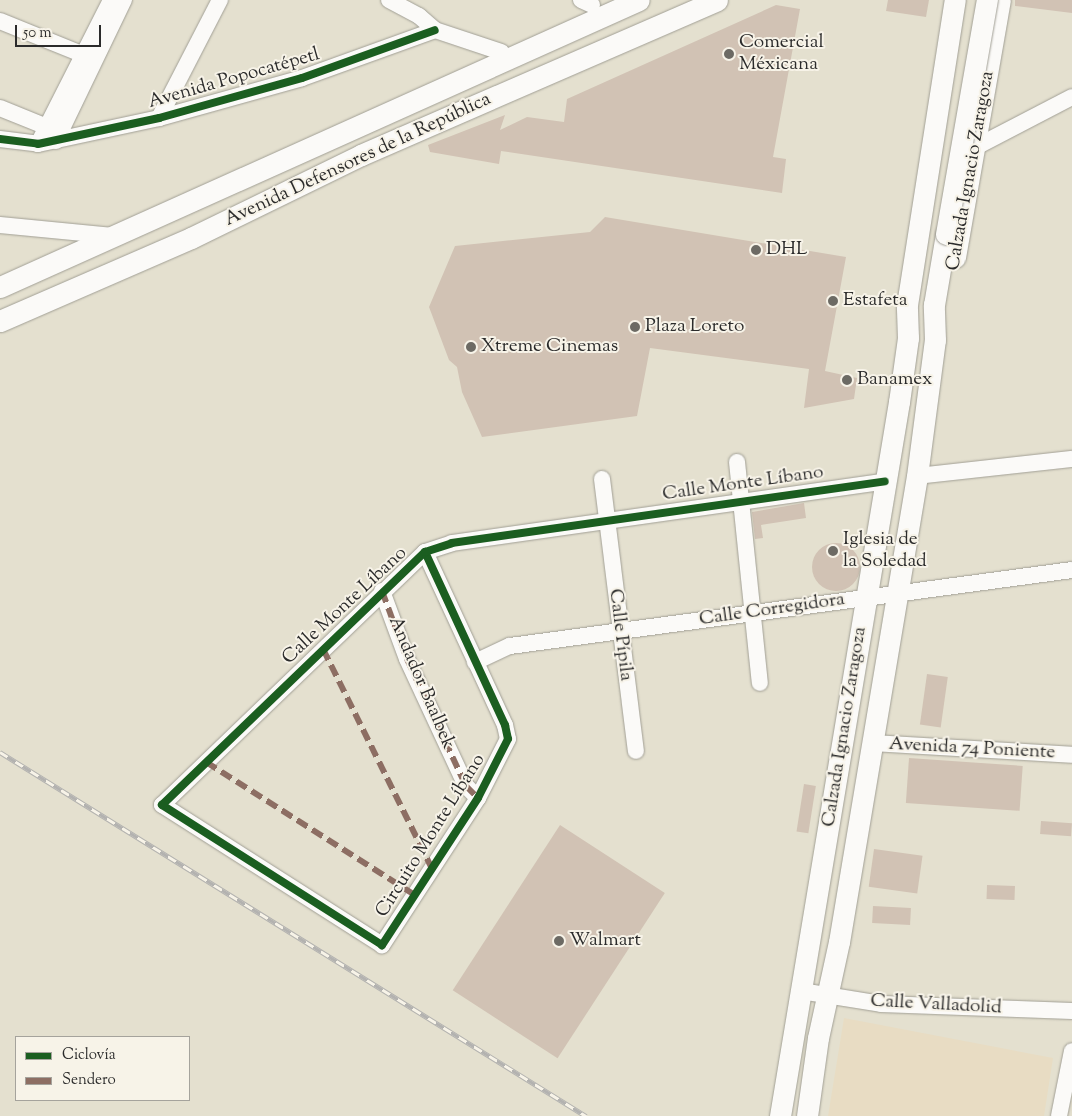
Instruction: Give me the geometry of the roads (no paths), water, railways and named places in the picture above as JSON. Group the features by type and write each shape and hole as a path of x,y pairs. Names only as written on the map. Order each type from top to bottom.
{"main road":[{"name":"Avenida Defensores de la República","path":"0,287 639,0"},
{"name":"Avenida Defensores de la República","path":"0,321 191,238 361,156 717,0"},
{"name":"Calzada Ignacio Zaragoza","path":"908,338 907,305 950,21 955,0"},
{"name":"Calzada Ignacio Zaragoza","path":"807,1116 818,1038 839,942 895,595 917,476 935,340 934,306 939,232 973,0"},
{"name":"Calzada Ignacio Zaragoza","path":"780,1116 908,338 939,232 987,0"},
{"name":"Calzada Ignacio Zaragoza","path":"935,340 947,307 1000,0"},
{"path":"950,21 964,6 973,4 984,9 995,30"},
{"path":"801,997 810,1013 818,1038"}],"street":[{"path":"38,144 112,0"},
{"path":"0,108 59,134 124,0"},
{"path":"159,118 220,0"},
{"path":"389,0 419,16 435,30 501,52"},
{"path":"0,21 84,55"},
{"name":"Avenida Popocatépetl","path":"0,139 38,144 59,134 159,118 302,78 435,30"},
{"path":"974,148 1072,97"},
{"path":"0,225 117,236"},
{"path":"917,476 1072,459"},
{"path":"737,462 751,613 760,684"},
{"name":"Calle Pípila","path":"602,478 619,632 636,751"},
{"name":"Calle Monte Líbano","path":"382,945 162,805 382,591 425,552 452,543 741,500 885,481"},
{"name":"Circuito Monte Líbano","path":"382,945 478,798 508,733 425,552"},
{"name":"Calle Corregidora","path":"475,662 510,646 1072,570"},
{"name":"Andador Baalbek","path":"382,591 407,659 466,786 478,798"},
{"name":"Avenida 74 Poniente","path":"872,743 1072,755"},
{"name":"Calle Valladolid","path":"801,997 827,997 881,1004 1072,1011"},
{"path":"1059,1116 1072,1051"}],"railway":[{"path":"0,752 586,1116"}],"place":[{"name":"Comercial Méxicana","path":"729,54"},
{"name":"DHL","path":"756,250"},
{"name":"Estafeta","path":"833,301"},
{"name":"Plaza Loreto","path":"635,327"},
{"name":"Xtreme Cinemas","path":"471,347"},
{"name":"Banamex","path":"847,380"},
{"name":"Iglesia de la Soledad","path":"833,551"},
{"name":"Walmart","path":"559,941"}]}
